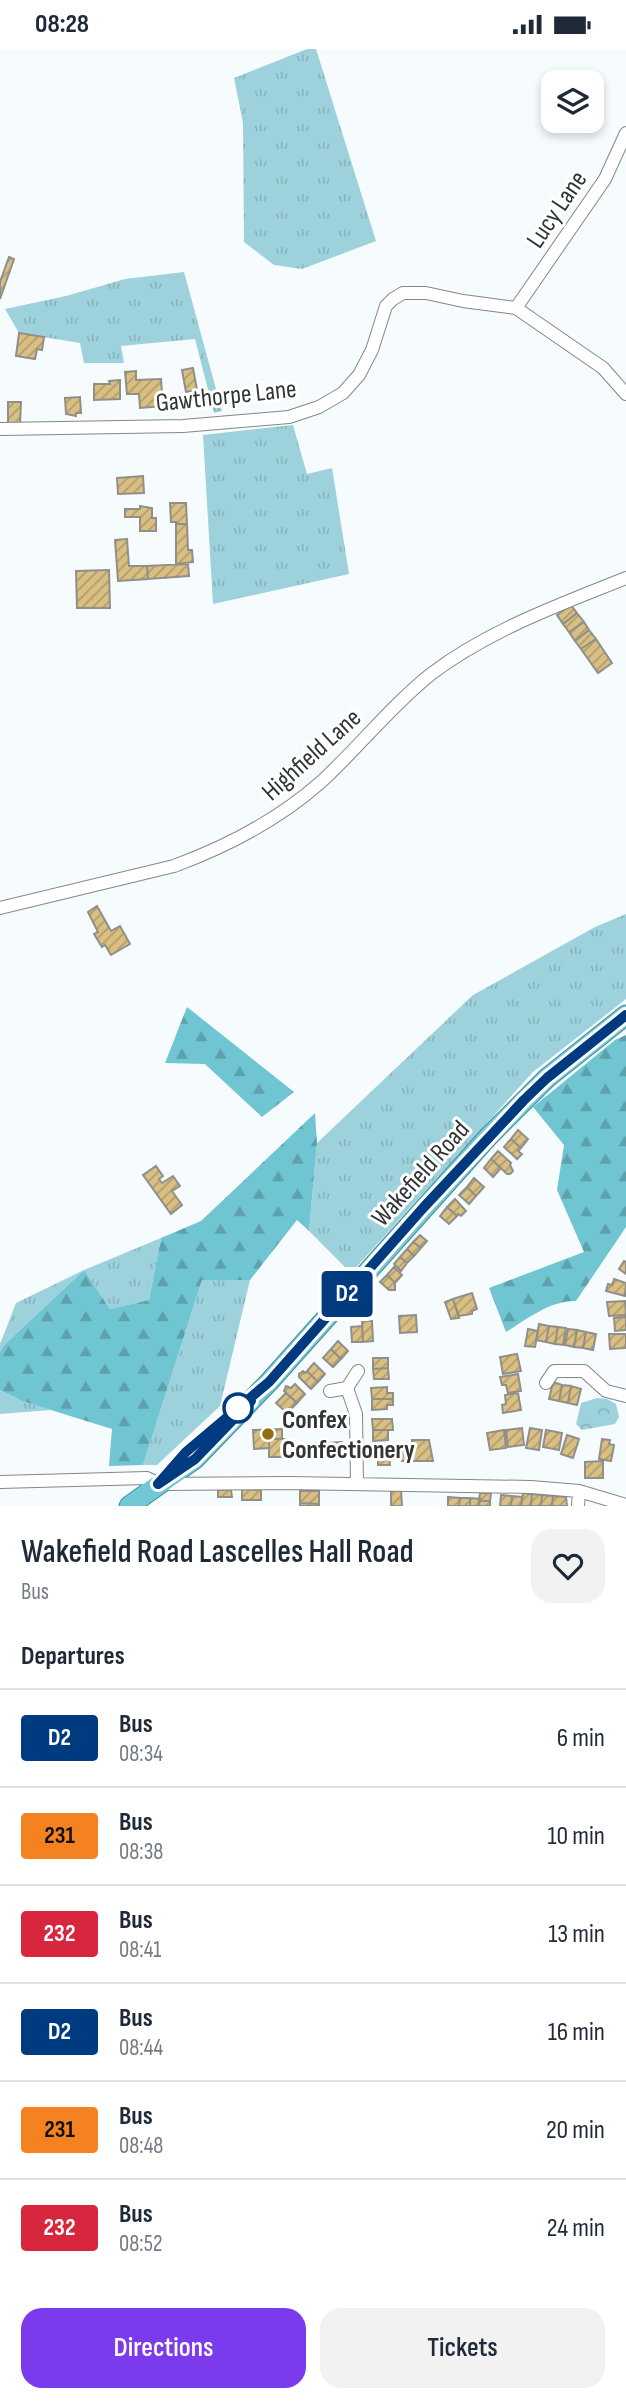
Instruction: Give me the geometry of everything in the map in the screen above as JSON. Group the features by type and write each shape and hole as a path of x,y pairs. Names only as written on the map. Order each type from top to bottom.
{"highway":[{"name":"Wakefield Road","path":"129,1506 158,1484 186,1452 269,1382 497,1128 547,1078 626,1015"}],"street":[{"name":"Lucy Lane","path":"516,308 605,179 626,133"},
{"name":"Gawthorpe Lane","path":"0,429 183,426 289,417 319,407 343,393 359,375 372,350 380,317 386,306 403,293 426,293 516,308"},
{"path":"516,308 603,368 626,394"},
{"name":"Highfield Lane","path":"0,908 174,866 248,834 285,810 320,782 412,691 449,661 521,621 626,578"},
{"path":"330,1391 347,1388 358,1371"},
{"path":"546,1383 554,1371 584,1371 606,1391 626,1399"},
{"path":"347,1388 356,1415 357,1484"},
{"path":"0,1482 147,1478 158,1484 512,1487 579,1491 626,1505"},
{"path":"578,1506 579,1491"}],"green space":[{"path":"307,49 316,49 376,241 302,269 274,265 244,242 243,123 234,78"},
{"path":"184,272 222,411 214,413 195,339 121,346 124,363 84,363 80,343 19,333 5,309 66,296 125,279"},
{"path":"293,425 307,474 332,468 349,574 213,604 203,435"},
{"path":"626,914 626,999 533,1072 351,1273 309,1231 317,1143 473,995 595,927"},
{"path":"187,1007 294,1092 262,1117 205,1064 165,1063"},
{"path":"626,1035 626,1227 576,1301 548,1307 506,1332 489,1288 584,1252 557,1190 564,1145 533,1107 615,1040"},
{"path":"315,1113 317,1143 309,1231 297,1220 250,1280 202,1280 143,1465 109,1466 112,1429 22,1401 0,1390 0,1352 3,1346 84,1270 110,1309 149,1300 161,1238 201,1221"},
{"path":"161,1238 149,1300 110,1309 84,1270"},
{"path":"84,1270 3,1346 0,1352 0,1344 16,1303"},
{"path":"202,1280 250,1280 220,1406 157,1465 143,1465"},
{"path":"0,1390 22,1401 51,1410 0,1414"},
{"path":"597,1398 616,1404 619,1417 615,1424 582,1430 576,1424 581,1403"}],"building":[{"path":"9,257 14,259 0,299 0,282"},
{"path":"19,333 44,337 42,350 37,349 35,359 16,356"},
{"path":"193,368 197,390 186,392 182,370"},
{"path":"136,371 136,380 161,379 163,406 140,408 139,394 127,394 125,372"},
{"path":"120,380 120,399 94,400 94,384 110,384 109,381"},
{"path":"80,397 81,413 76,413 76,416 66,414 65,398"},
{"path":"8,402 21,402 20,425 8,425"},
{"path":"143,476 144,493 118,494 117,478"},
{"path":"170,503 186,503 187,524 171,522"},
{"path":"140,506 152,508 152,518 156,518 156,531 140,531 140,517 125,517 125,509 140,509"},
{"path":"176,524 187,524 188,550 192,550 193,562 176,564"},
{"path":"127,539 129,566 147,566 148,579 118,581 115,540"},
{"path":"188,564 189,576 148,579 147,566"},
{"path":"109,570 110,608 77,608 76,571"},
{"path":"571,605 577,613 563,624 557,615"},
{"path":"577,613 584,622 569,632 563,624"},
{"path":"584,622 589,630 575,641 569,632"},
{"path":"589,630 596,639 581,649 575,641"},
{"path":"596,639 612,663 598,673 581,649"},
{"path":"97,906 111,931 120,926 130,944 111,955 94,934 98,932 88,912"},
{"path":"518,1130 528,1139 521,1148 511,1139"},
{"path":"511,1139 521,1148 518,1151 522,1154 517,1159 504,1147"},
{"path":"498,1151 511,1163 513,1171 510,1174 491,1159"},
{"path":"491,1159 501,1168 493,1177 484,1168"},
{"path":"156,1166 163,1176 159,1179 162,1183 173,1176 180,1186 172,1191 182,1205 171,1214 143,1175"},
{"path":"474,1178 484,1187 476,1196 467,1187"},
{"path":"467,1187 476,1196 469,1204 459,1195"},
{"path":"455,1199 466,1211 461,1216 457,1216 447,1207"},
{"path":"447,1207 457,1216 449,1224 440,1216"},
{"path":"420,1235 427,1241 421,1248 413,1242"},
{"path":"413,1242 421,1248 414,1256 407,1249"},
{"path":"407,1249 414,1256 407,1263 400,1257"},
{"path":"400,1257 407,1263 401,1271 394,1264"},
{"path":"624,1261 626,1262 626,1274 619,1269"},
{"path":"394,1267 402,1275 395,1283 387,1275"},
{"path":"387,1275 395,1283 395,1290 389,1290 380,1282"},
{"path":"614,1279 626,1283 625,1296 606,1291 608,1284 612,1285"},
{"path":"472,1293 477,1309 472,1311 472,1314 459,1316 453,1299"},
{"path":"453,1299 459,1318 451,1319 445,1302"},
{"path":"625,1301 626,1315 609,1316 607,1302"},
{"path":"416,1315 417,1332 400,1333 399,1316"},
{"path":"626,1317 626,1330 615,1331 614,1318"},
{"path":"362,1321 372,1321 373,1341 363,1342"},
{"path":"539,1324 549,1326 546,1342 536,1340"},
{"path":"362,1326 363,1342 352,1342 351,1327"},
{"path":"549,1326 558,1327 555,1344 546,1342"},
{"path":"558,1327 566,1328 563,1345 555,1344"},
{"path":"528,1329 538,1331 535,1347 525,1346"},
{"path":"568,1329 577,1330 574,1347 565,1345"},
{"path":"577,1330 586,1332 583,1348 574,1347"},
{"path":"586,1332 596,1334 593,1350 583,1348"},
{"path":"609,1334 626,1334 626,1348 610,1349"},
{"path":"338,1341 348,1351 341,1359 331,1349"},
{"path":"331,1349 341,1359 333,1367 323,1358"},
{"path":"517,1354 521,1371 503,1374 500,1357"},
{"path":"373,1358 388,1358 388,1368 373,1369"},
{"path":"314,1363 325,1374 318,1382 307,1371"},
{"path":"388,1368 389,1379 374,1379 373,1369"},
{"path":"303,1371 307,1371 318,1382 311,1389 299,1377"},
{"path":"518,1374 521,1391 508,1393 500,1377"},
{"path":"553,1382 562,1385 559,1401 549,1399"},
{"path":"295,1384 305,1394 297,1403 284,1391 286,1386 291,1388"},
{"path":"562,1385 571,1386 568,1403 559,1401"},
{"path":"571,1386 581,1389 577,1405 568,1403"},
{"path":"387,1387 387,1393 393,1393 393,1399 372,1399 371,1388"},
{"path":"286,1393 297,1403 287,1413 276,1403"},
{"path":"518,1393 521,1410 503,1413 505,1395"},
{"path":"372,1399 393,1399 393,1405 387,1405 387,1409 372,1410"},
{"path":"372,1419 392,1419 393,1430 373,1430"},
{"path":"522,1428 524,1445 508,1447 506,1430"},
{"path":"530,1428 542,1430 539,1450 526,1448"},
{"name":"Confex Confectionery","path":"282,1429 282,1439 269,1439 269,1448 254,1449 253,1430"},
{"path":"373,1430 388,1430 388,1440 373,1441"},
{"path":"504,1430 506,1448 490,1450 487,1433"},
{"path":"546,1430 562,1433 559,1450 543,1447"},
{"path":"567,1435 579,1439 573,1458 561,1454"},
{"path":"269,1439 286,1439 287,1457 269,1457"},
{"path":"602,1439 610,1440 609,1444 614,1445 611,1461 599,1459"},
{"path":"412,1440 429,1440 433,1461 402,1461 403,1447 412,1447"},
{"path":"342,1442 343,1455 327,1456 326,1443"},
{"path":"316,1443 326,1443 327,1456 316,1456"},
{"path":"291,1444 301,1444 302,1457 291,1457"},
{"path":"301,1444 311,1444 312,1456 302,1457"},
{"path":"375,1446 388,1446 390,1465 378,1465"},
{"path":"603,1461 603,1478 585,1478 585,1462"},
{"path":"242,1489 261,1490 261,1500 242,1500"},
{"path":"218,1490 231,1490 232,1497 218,1497"},
{"path":"300,1491 319,1491 319,1504 300,1503"},
{"path":"391,1491 401,1491 402,1506 391,1506"},
{"path":"480,1493 491,1493 490,1501 479,1501"},
{"path":"523,1493 532,1494 531,1506 521,1506"},
{"path":"532,1494 542,1495 541,1506 531,1506"},
{"path":"501,1495 512,1496 511,1506 500,1506"},
{"path":"542,1495 553,1496 552,1506 541,1506"},
{"path":"512,1496 522,1497 521,1506 511,1506"},
{"path":"553,1496 566,1497 567,1506 552,1506"},
{"path":"448,1497 460,1498 459,1506 448,1506"},
{"path":"460,1498 470,1498 470,1506 459,1506"},
{"path":"470,1498 480,1499 479,1506 470,1506"},
{"path":"479,1501 490,1501 490,1506 479,1506"},
{"path":"300,1503 319,1504 319,1506 300,1506"}],"bus line":[{"name":"D2","path":"251,1401 195,1459 158,1484 186,1452 269,1382 424,1207 524,1100 547,1078 626,1015"}],"place":[{"name":"Confex Confectionery","path":"268,1434"}]}
